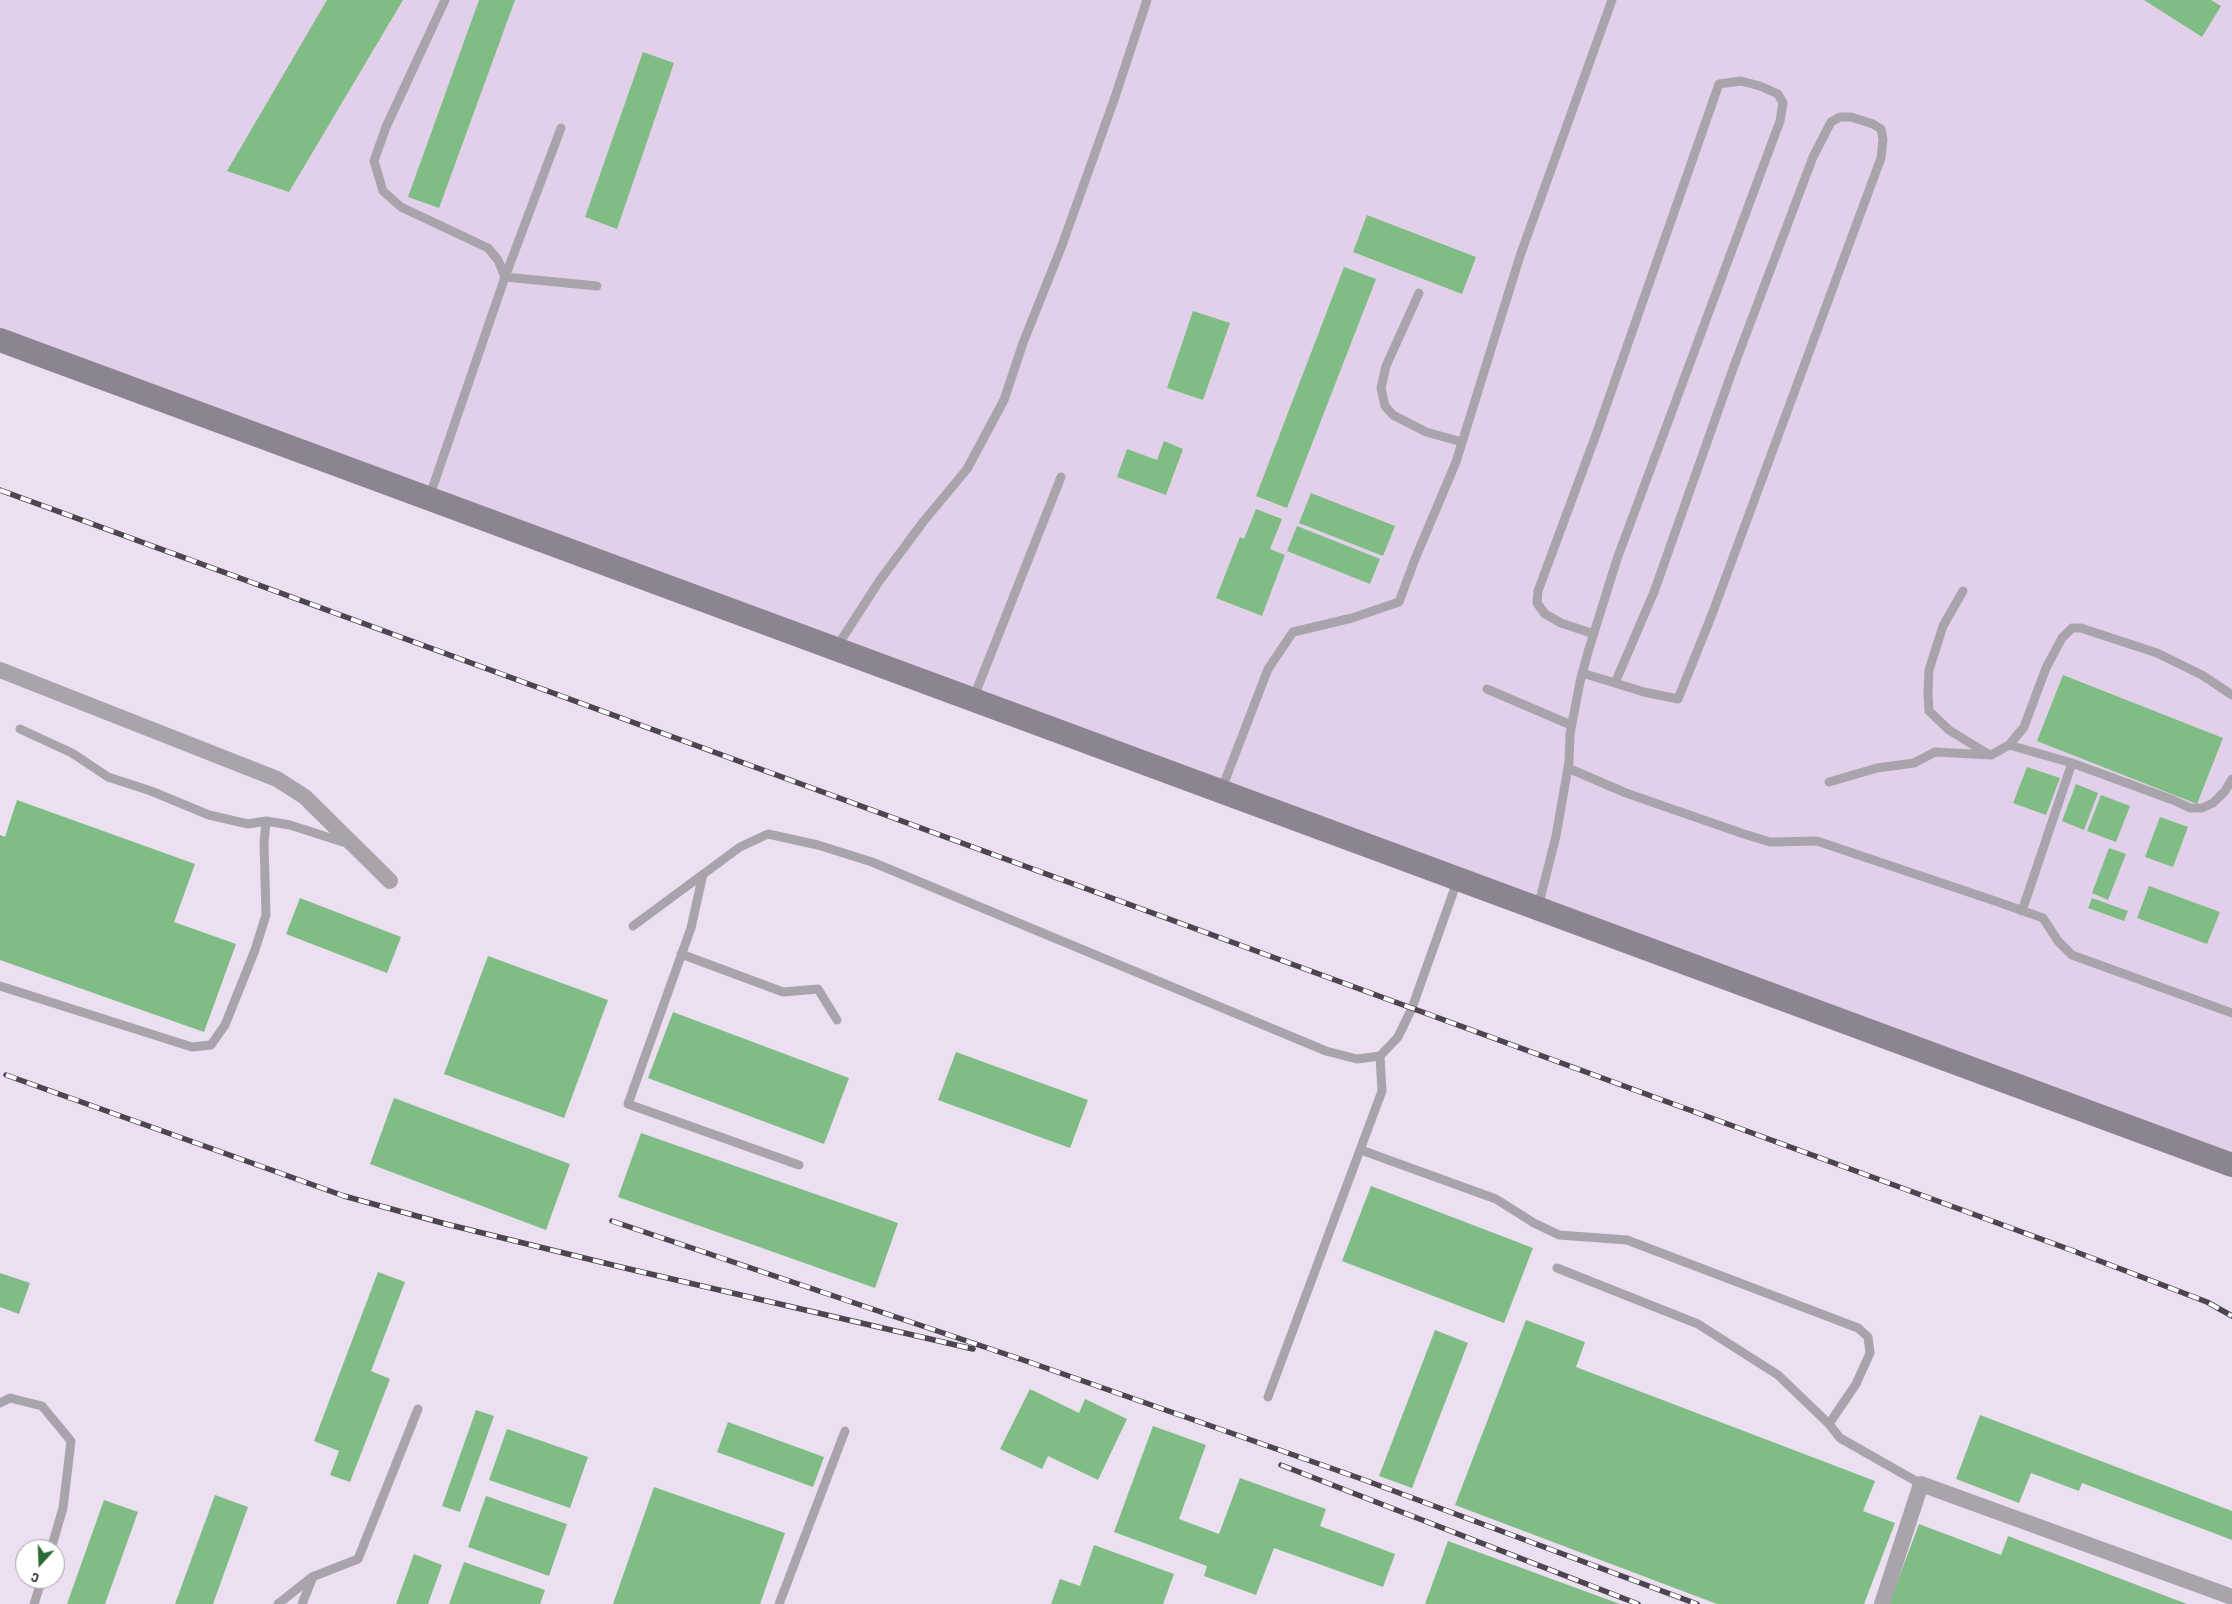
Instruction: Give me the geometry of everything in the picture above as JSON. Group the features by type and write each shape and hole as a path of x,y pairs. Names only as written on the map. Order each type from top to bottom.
{"main road":[{"path":"0,340 2232,1165"}],"street":[{"path":"0,670 276,778 305,797 390,881"},
{"path":"1882,1604 1921,1484 2232,1597"}],"lane":[{"path":"445,0 386,127 374,161 383,191 401,207 488,248 498,260 505,277"},
{"path":"836,649 880,580 923,522 967,469 1004,400 1023,343 1061,248 1111,109 1147,0"},
{"path":"1221,791 1268,669 1293,632 1352,618 1399,602 1456,462 1520,256 1612,0"},
{"path":"1538,908 1556,836 1568,768 1571,725 1582,673 1594,634 1617,559 1780,121 1783,103 1778,94 1760,86 1741,81 1719,84 1597,432 1538,591 1537,603 1545,614 1561,623 1594,634"},
{"path":"1582,673 1644,692 1678,699 1881,158 1883,139 1880,129 1873,124 1851,117 1840,118 1831,122 1813,157 1734,366 1654,592 1615,683"},
{"path":"429,498 505,277 561,128"},
{"path":"505,277 597,286"},
{"path":"1419,293 1386,366 1382,388 1385,406 1393,415 1426,432 1462,442"},
{"path":"973,699 1061,477"},
{"path":"1963,591 1943,626 1929,670 1929,711 1949,730 1991,756"},
{"path":"1829,782 1877,768 1914,763 1936,752 1991,756 2009,745 2024,728 2046,668 2062,638 2072,628 2081,628 2157,653 2202,675 2232,695"},
{"path":"1487,689 1571,725"},
{"path":"20,729 72,753 108,776 209,815 248,824 266,821 290,825 356,846"},
{"path":"2009,745 2072,763 2190,808 2202,808 2213,803 2225,791 2232,779"},
{"path":"2022,911 2072,763"},
{"path":"1568,768 1626,793 1744,834 1770,842 1817,841 2043,918 2058,941 2072,955 2232,1013"},
{"path":"0,986 192,1047 211,1045 224,1025 255,950 266,915 264,843 266,821"},
{"path":"633,926 740,847 768,834 818,845 872,862 1326,1051 1357,1059 1380,1056 1398,1037 1412,1008 1458,878"},
{"path":"703,874 691,928 628,1104 799,1165"},
{"path":"681,954 783,992 818,989 837,1020"},
{"path":"1268,1397 1382,1091 1380,1056"},
{"path":"1361,1150 1496,1198 1534,1223 1559,1235 1627,1240 1858,1328 1868,1337 1870,1353 1856,1384 1829,1424"},
{"path":"1557,1268 1698,1324 1778,1375 1829,1424 1840,1438 1921,1484"},
{"path":"0,1403 10,1398 42,1406 71,1441 63,1508 54,1539"},
{"path":"278,1604 312,1577 358,1558 418,1409"},
{"path":"779,1604 845,1432"},
{"path":"302,1604 312,1577"},
{"path":"34,1604 39,1589"}],"shaded area":[{"path":"0,0 2232,0 2232,1165 0,340"}],"building":[{"path":"327,0 403,0 289,192 227,171"},
{"path":"479,0 515,0 439,208 408,197"},
{"path":"2144,0 2211,0 2221,6 2202,37"},
{"path":"643,52 674,63 617,229 585,217"},
{"path":"1367,215 1476,257 1462,294 1353,252"},
{"path":"1344,267 1376,279 1287,508 1256,496"},
{"path":"1193,311 1230,323 1203,400 1167,388"},
{"path":"1164,441 1183,449 1166,495 1117,477 1127,449 1157,460"},
{"path":"1311,493 1395,526 1383,556 1299,523"},
{"path":"1256,509 1282,519 1270,549 1285,555 1262,616 1216,598 1240,537 1244,539"},
{"path":"1297,526 1380,559 1370,584 1287,551"},
{"path":"2063,675 2223,738 2197,804 2037,741"},
{"path":"2027,767 2060,778 2046,815 2013,803"},
{"path":"2076,784 2098,793 2084,830 2062,821"},
{"path":"2101,795 2130,806 2116,842 2087,831"},
{"path":"17,800 195,864 174,922 236,944 204,1032 0,960 0,835 5,837"},
{"path":"2160,817 2188,827 2173,867 2145,857"},
{"path":"2109,848 2126,854 2108,900 2092,893"},
{"path":"2149,886 2220,912 2207,944 2137,918"},
{"path":"300,898 401,937 387,973 286,934"},
{"path":"2092,898 2128,911 2124,921 2088,908"},
{"path":"488,956 608,1000 564,1118 444,1074"},
{"path":"673,1012 849,1078 824,1144 648,1078"},
{"path":"956,1052 1088,1100 1070,1148 938,1100"},
{"path":"394,1098 570,1164 546,1230 370,1164"},
{"path":"641,1133 898,1223 875,1288 618,1197"},
{"path":"1371,1186 1533,1248 1504,1323 1342,1261"},
{"path":"378,1272 405,1282 371,1371 390,1379 350,1482 330,1475 339,1451 314,1441"},
{"path":"0,1273 30,1283 19,1314 0,1307"},
{"path":"1526,1320 1585,1342 1576,1367 1875,1481 1863,1511 1895,1523 1864,1604 1717,1604 1455,1505"},
{"path":"1435,1330 1468,1343 1412,1488 1379,1476"},
{"path":"1030,1389 1079,1413 1085,1399 1127,1419 1098,1480 1048,1456 1042,1469 1000,1449"},
{"path":"476,1410 494,1416 460,1512 442,1506"},
{"path":"1980,1415 2232,1511 2232,1540 2082,1483 2079,1491 2031,1473 2019,1503 1956,1479"},
{"path":"728,1422 824,1457 813,1487 717,1452"},
{"path":"1153,1426 1206,1445 1179,1519 1219,1534 1240,1478 1326,1509 1320,1526 1395,1554 1383,1587 1274,1548 1256,1595 1204,1576 1207,1566 1114,1532"},
{"path":"507,1429 588,1457 570,1508 489,1480"},
{"path":"654,1487 785,1533 760,1604 613,1604"},
{"path":"215,1495 248,1507 213,1604 175,1604"},
{"path":"486,1496 567,1524 549,1576 468,1547"},
{"path":"104,1500 138,1512 105,1604 67,1604"},
{"path":"1919,1524 2001,1555 2008,1536 2187,1604 1889,1604"},
{"path":"1448,1541 1620,1604 1425,1604"},
{"path":"1094,1545 1174,1574 1163,1604 1051,1604 1060,1579 1080,1586"},
{"path":"414,1554 442,1565 428,1604 396,1604"},
{"path":"464,1562 545,1590 540,1604 449,1604"}],"railway":[{"path":"0,490 2071,1250 2207,1302 2232,1316"},
{"path":"6,1075 344,1196 446,1224 629,1269 973,1349"},
{"path":"612,1221 1029,1362 1359,1478 1697,1604"},
{"path":"1281,1465 1638,1604"}]}
